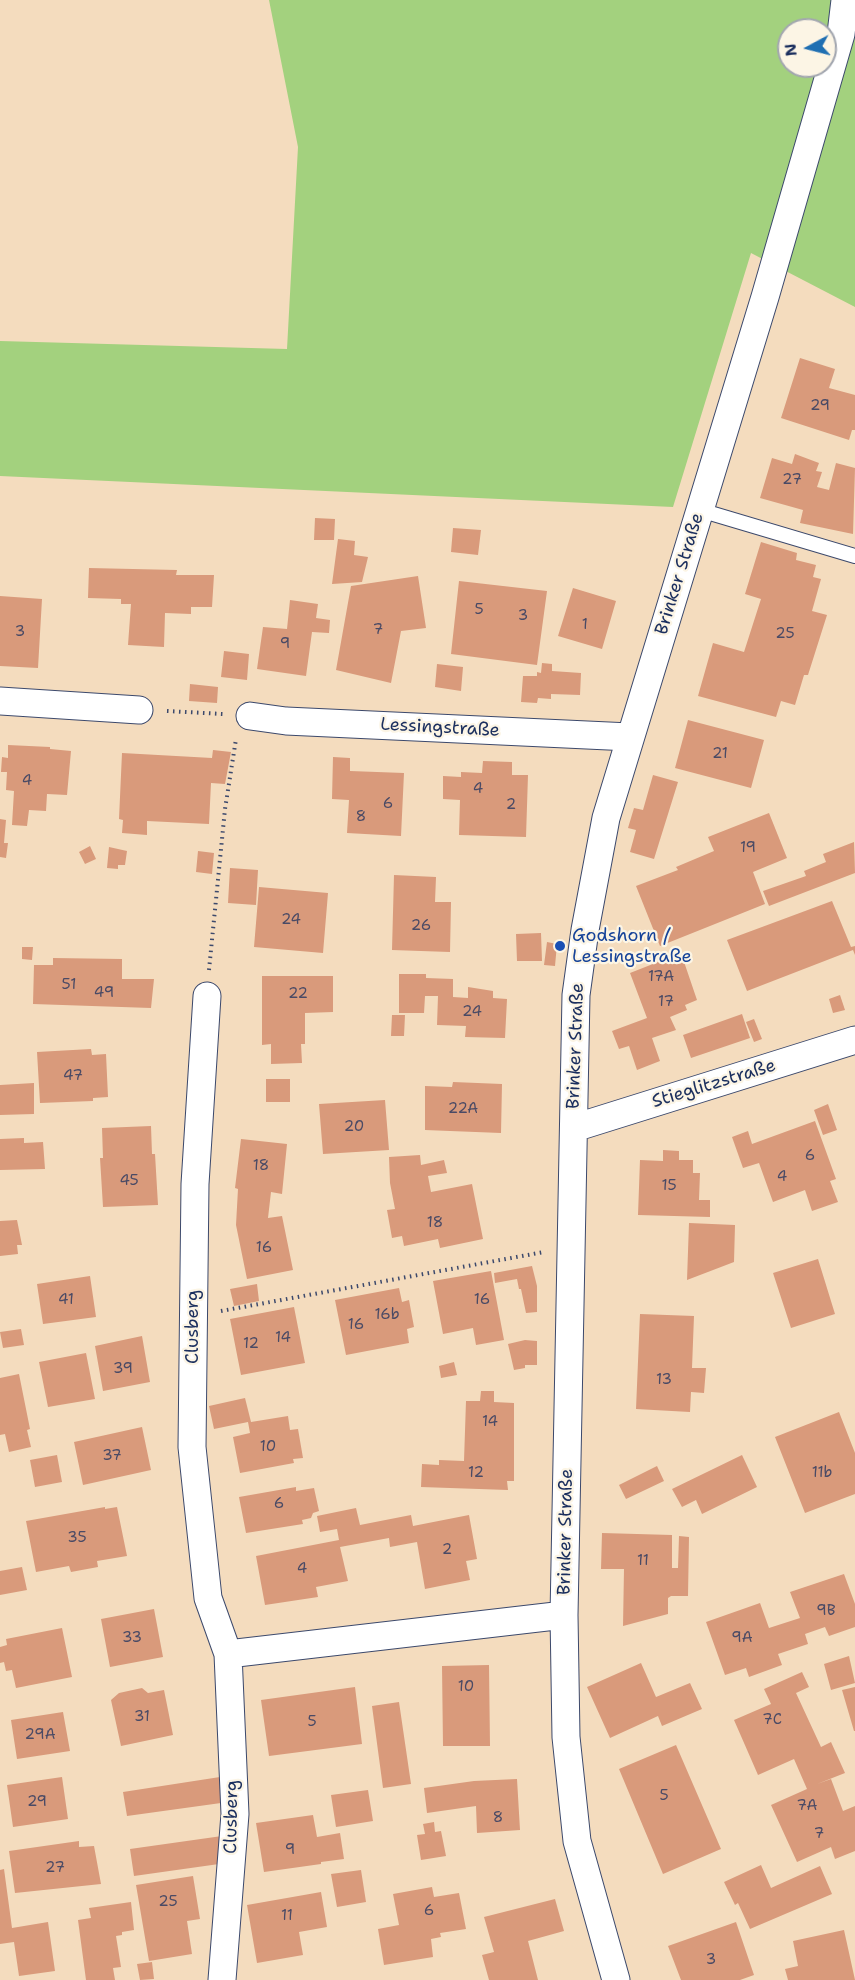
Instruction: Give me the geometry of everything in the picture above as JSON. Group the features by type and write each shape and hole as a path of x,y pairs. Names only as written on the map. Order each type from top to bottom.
{"street":[{"name":"Brinker Straße","path":"616,1980 577,1841 566,1737 564,1615 576,996 585,930 606,818 765,297 841,34 845,0"},
{"path":"0,701 139,710"},
{"name":"Lessingstraße","path":"245,715 286,721 630,737"},
{"name":"Clusberg","path":"207,996 195,1184 192,1448 208,1598 228,1654 235,1814 222,1980"},
{"name":"Stieglitzstraße","path":"574,1128 855,1040"},
{"path":"228,1654 564,1615"}],"lane":[{"path":"700,510 855,556"}],"path":[{"path":"139,710 245,715 225,809 207,996"},
{"path":"193,1316 571,1247"}],"green space":[{"path":"269,0 855,0 855,307 751,253 673,507 0,476 0,341 287,349 298,147"}],"building":[{"path":"800,358 835,369 829,388 855,395 855,430 852,430 849,440 781,418"},
{"path":"795,454 819,463 816,471 822,472 817,487 829,490 836,463 855,468 853,534 800,523 803,510 760,498 772,458 792,464"},
{"path":"315,518 335,519 334,540 314,540"},
{"path":"453,528 481,530 478,555 451,552"},
{"path":"338,539 355,541 354,555 368,557 362,582 332,584"},
{"path":"761,542 797,553 796,560 816,565 813,577 821,579 812,611 827,615 808,675 804,675 795,705 781,701 776,717 698,696 713,643 744,652 761,599 745,594"},
{"path":"89,568 177,570 176,575 214,575 212,607 191,607 191,614 165,613 164,647 128,645 131,604 121,604 121,599 88,598"},
{"path":"418,576 426,628 401,631 391,683 336,670 351,586"},
{"path":"459,581 547,591 537,665 451,654"},
{"path":"573,588 616,601 602,649 558,636"},
{"path":"0,596 42,599 38,668 0,666"},
{"path":"290,600 318,604 316,618 330,620 329,633 312,632 306,676 257,669 263,627 287,629"},
{"path":"224,651 249,654 247,680 221,677"},
{"path":"542,663 552,664 552,671 581,673 580,695 551,694 551,699 538,698 537,703 521,702 523,676 537,676 537,672 541,673"},
{"path":"437,664 463,667 461,691 435,687"},
{"path":"190,684 218,687 217,703 189,701"},
{"path":"688,720 764,740 751,788 675,768"},
{"path":"8,745 50,747 50,749 71,751 67,795 47,794 46,811 29,810 27,826 12,825 14,791 6,790 7,772 1,772 2,757 8,758"},
{"path":"213,750 231,752 225,784 211,783 209,824 147,821 147,835 122,833 123,820 119,819 122,753 212,758"},
{"path":"333,757 350,758 350,771 404,773 401,836 347,833 349,800 332,799"},
{"path":"483,761 512,762 512,775 528,775 526,837 459,835 460,800 443,799 443,776 461,777 461,772 482,773"},
{"path":"653,775 678,782 654,859 630,852 636,830 628,828 634,808 643,810"},
{"path":"769,813 787,858 753,872 765,904 660,946 636,886 678,870 676,867 714,851 708,837"},
{"path":"0,819 6,820 4,843 8,843 6,858 0,857"},
{"path":"854,842 855,873 769,906 763,891 806,876 804,871 826,862 823,854"},
{"path":"90,846 96,859 85,864 79,852"},
{"path":"109,847 127,851 125,865 118,865 118,869 107,868"},
{"path":"198,851 214,853 212,874 196,872"},
{"path":"230,868 258,870 256,905 228,903"},
{"path":"394,875 436,877 435,902 451,902 450,952 392,950"},
{"path":"259,887 328,893 323,953 254,947"},
{"path":"832,901 851,947 855,946 855,955 853,950 747,991 727,940"},
{"path":"541,933 542,961 517,961 516,934"},
{"path":"547,942 557,944 555,966 544,965"},
{"path":"22,947 33,947 32,960 22,959"},
{"path":"681,953 697,1000 685,1005 687,1010 670,1017 676,1030 652,1038 660,1061 637,1070 629,1046 619,1049 612,1031 647,1018 630,973"},
{"path":"53,958 122,959 122,979 154,979 151,1008 33,1004 34,965 53,965"},
{"path":"399,974 426,974 426,978 453,979 453,997 468,998 468,987 493,991 493,998 507,999 505,1038 465,1037 466,1026 437,1025 438,996 425,996 424,1013 399,1013"},
{"path":"262,976 333,976 333,1012 305,1013 305,1044 301,1044 302,1063 271,1064 271,1044 262,1045"},
{"path":"840,995 845,1010 833,1013 829,999"},
{"path":"742,1014 750,1038 691,1058 683,1035"},
{"path":"392,1015 405,1015 404,1036 391,1036"},
{"path":"754,1019 762,1039 754,1042 746,1022"},
{"path":"91,1049 92,1055 106,1054 108,1097 93,1098 93,1101 40,1103 37,1052"},
{"path":"266,1079 290,1079 290,1102 266,1102"},
{"path":"453,1082 502,1084 501,1133 425,1130 425,1086 452,1087"},
{"path":"34,1083 34,1114 0,1115 0,1085"},
{"path":"385,1100 389,1150 323,1154 319,1104"},
{"path":"828,1104 837,1130 823,1135 814,1110"},
{"path":"815,1121 836,1179 830,1181 838,1202 812,1211 805,1190 773,1202 759,1163 743,1168 732,1137 748,1131 752,1144"},
{"path":"151,1126 158,1205 103,1207 100,1158 103,1158 102,1128"},
{"path":"24,1138 24,1143 43,1142 45,1169 0,1170 0,1139"},
{"path":"241,1139 287,1144 282,1194 271,1192 268,1218 282,1216 293,1270 247,1279 236,1225 238,1189 235,1188"},
{"path":"663,1150 679,1151 679,1160 693,1160 693,1173 700,1173 699,1200 710,1200 710,1217 638,1215 640,1160 663,1161"},
{"path":"420,1155 421,1165 444,1160 447,1173 428,1176 431,1192 472,1184 483,1239 440,1248 438,1239 404,1246 402,1236 392,1238 387,1210 395,1209 390,1183 389,1157"},
{"path":"17,1220 22,1245 17,1245 18,1254 0,1256 0,1221"},
{"path":"689,1223 735,1225 734,1262 687,1280"},
{"path":"818,1259 835,1314 791,1328 773,1273"},
{"path":"532,1266 537,1286 537,1312 526,1313 517,1279 495,1283 494,1273"},
{"path":"491,1271 504,1340 476,1345 473,1328 443,1334 433,1281"},
{"path":"90,1276 96,1317 43,1324 37,1284"},
{"path":"257,1284 259,1301 234,1306 230,1289"},
{"path":"399,1288 402,1302 409,1300 414,1327 407,1329 409,1343 346,1355 335,1300"},
{"path":"294,1307 305,1363 241,1375 230,1319"},
{"path":"640,1314 694,1316 692,1368 706,1368 704,1393 691,1392 690,1412 636,1409"},
{"path":"21,1329 24,1345 3,1348 0,1332"},
{"path":"142,1336 150,1382 103,1391 95,1346"},
{"path":"525,1340 537,1341 537,1365 525,1365 525,1368 514,1370 508,1344"},
{"path":"86,1353 95,1399 48,1407 39,1362"},
{"path":"454,1362 457,1375 441,1378 439,1366"},
{"path":"19,1374 30,1429 27,1430 31,1447 9,1452 5,1434 0,1435 0,1378"},
{"path":"481,1391 494,1391 494,1402 514,1403 514,1481 507,1481 508,1490 421,1487 422,1464 439,1465 439,1460 464,1461 466,1401 480,1401"},
{"path":"245,1398 251,1422 288,1416 290,1430 298,1429 303,1458 293,1459 294,1463 240,1473 233,1437 250,1433 248,1422 214,1429 209,1406"},
{"path":"839,1412 855,1453 855,1494 805,1513 775,1437"},
{"path":"142,1427 151,1470 83,1485 74,1442"},
{"path":"57,1455 62,1482 35,1487 30,1460"},
{"path":"742,1455 757,1487 702,1514 696,1500 682,1507 672,1489"},
{"path":"657,1466 664,1481 626,1499 619,1485"},
{"path":"296,1487 296,1491 314,1488 319,1511 313,1513 311,1518 302,1520 303,1524 246,1533 239,1497"},
{"path":"105,1507 105,1509 117,1507 127,1556 97,1561 98,1567 71,1572 69,1566 36,1572 26,1521"},
{"path":"356,1508 360,1525 411,1515 413,1526 469,1515 477,1559 466,1561 470,1580 425,1589 417,1542 390,1547 389,1538 340,1547 348,1581 316,1587 318,1597 265,1605 256,1556 339,1540 337,1529 320,1532 317,1516"},
{"path":"602,1533 672,1535 672,1568 678,1568 679,1536 689,1537 688,1596 668,1598 668,1614 623,1626 624,1569 601,1569"},
{"path":"22,1567 27,1590 0,1595 0,1571"},
{"path":"844,1574 855,1604 855,1627 829,1636 825,1627 805,1634 808,1644 778,1654 782,1665 749,1677 746,1668 725,1675 706,1622 760,1603 769,1628 800,1618 790,1592"},
{"path":"154,1609 163,1657 110,1667 101,1619"},
{"path":"62,1628 72,1677 16,1688 12,1670 6,1671 4,1662 0,1663 0,1647 7,1645 6,1639"},
{"path":"849,1656 855,1683 831,1690 824,1664"},
{"path":"641,1663 656,1697 690,1683 702,1709 662,1726 658,1716 610,1738 587,1687"},
{"path":"489,1665 490,1746 443,1746 442,1666"},
{"path":"802,1672 809,1687 796,1693 821,1747 831,1742 845,1773 817,1784 831,1779 843,1811 855,1806 855,1851 835,1859 831,1847 797,1862 771,1805 807,1789 794,1759 758,1775 734,1720 771,1704 764,1689"},
{"path":"355,1687 362,1744 269,1756 261,1700"},
{"path":"855,1687 855,1731 854,1731 842,1690"},
{"path":"142,1688 148,1693 164,1690 173,1735 121,1746 111,1700 119,1693"},
{"path":"399,1702 411,1784 383,1788 372,1706"},
{"path":"63,1712 70,1751 17,1759 11,1720"},
{"path":"676,1745 721,1849 663,1874 619,1769"},
{"path":"62,1777 68,1819 13,1827 7,1785"},
{"path":"220,1777 221,1803 127,1816 123,1792"},
{"path":"517,1779 520,1830 477,1833 476,1806 427,1813 424,1788 474,1781"},
{"path":"368,1790 373,1821 336,1827 331,1795"},
{"path":"313,1815 317,1837 340,1833 344,1859 264,1872 256,1823"},
{"path":"434,1822 435,1832 441,1831 446,1856 421,1860 417,1835 425,1834 423,1824"},
{"path":"222,1836 219,1864 134,1876 130,1849"},
{"path":"79,1841 79,1847 94,1846 101,1884 15,1893 9,1851"},
{"path":"761,1865 771,1888 820,1866 832,1894 750,1929 738,1903 735,1905 724,1882"},
{"path":"4,1869 12,1928 48,1922 55,1971 19,1976 14,1942 0,1944 0,1870"},
{"path":"361,1870 366,1902 337,1907 331,1874"},
{"path":"193,1876 200,1919 187,1921 192,1954 149,1961 136,1885"},
{"path":"432,1887 434,1897 459,1893 466,1929 440,1933 441,1937 431,1939 433,1957 384,1965 378,1929 399,1925 393,1894"},
{"path":"321,1892 327,1927 299,1932 303,1955 257,1963 247,1905"},
{"path":"555,1899 564,1931 528,1941 538,1980 489,1980 482,1955 494,1952 484,1917"},
{"path":"131,1902 134,1930 122,1932 122,1935 116,1936 121,1967 113,1968 115,1980 86,1980 78,1920 91,1918 89,1908"},
{"path":"736,1922 754,1975 740,1980 681,1980 668,1946"},
{"path":"844,1930 855,1980 788,1980 785,1969 798,1966 793,1941"},
{"path":"152,1962 154,1979 140,1980 137,1964"}],"place":[{"name":"Godshorn / Lessingstraße","path":"560,946"}]}
